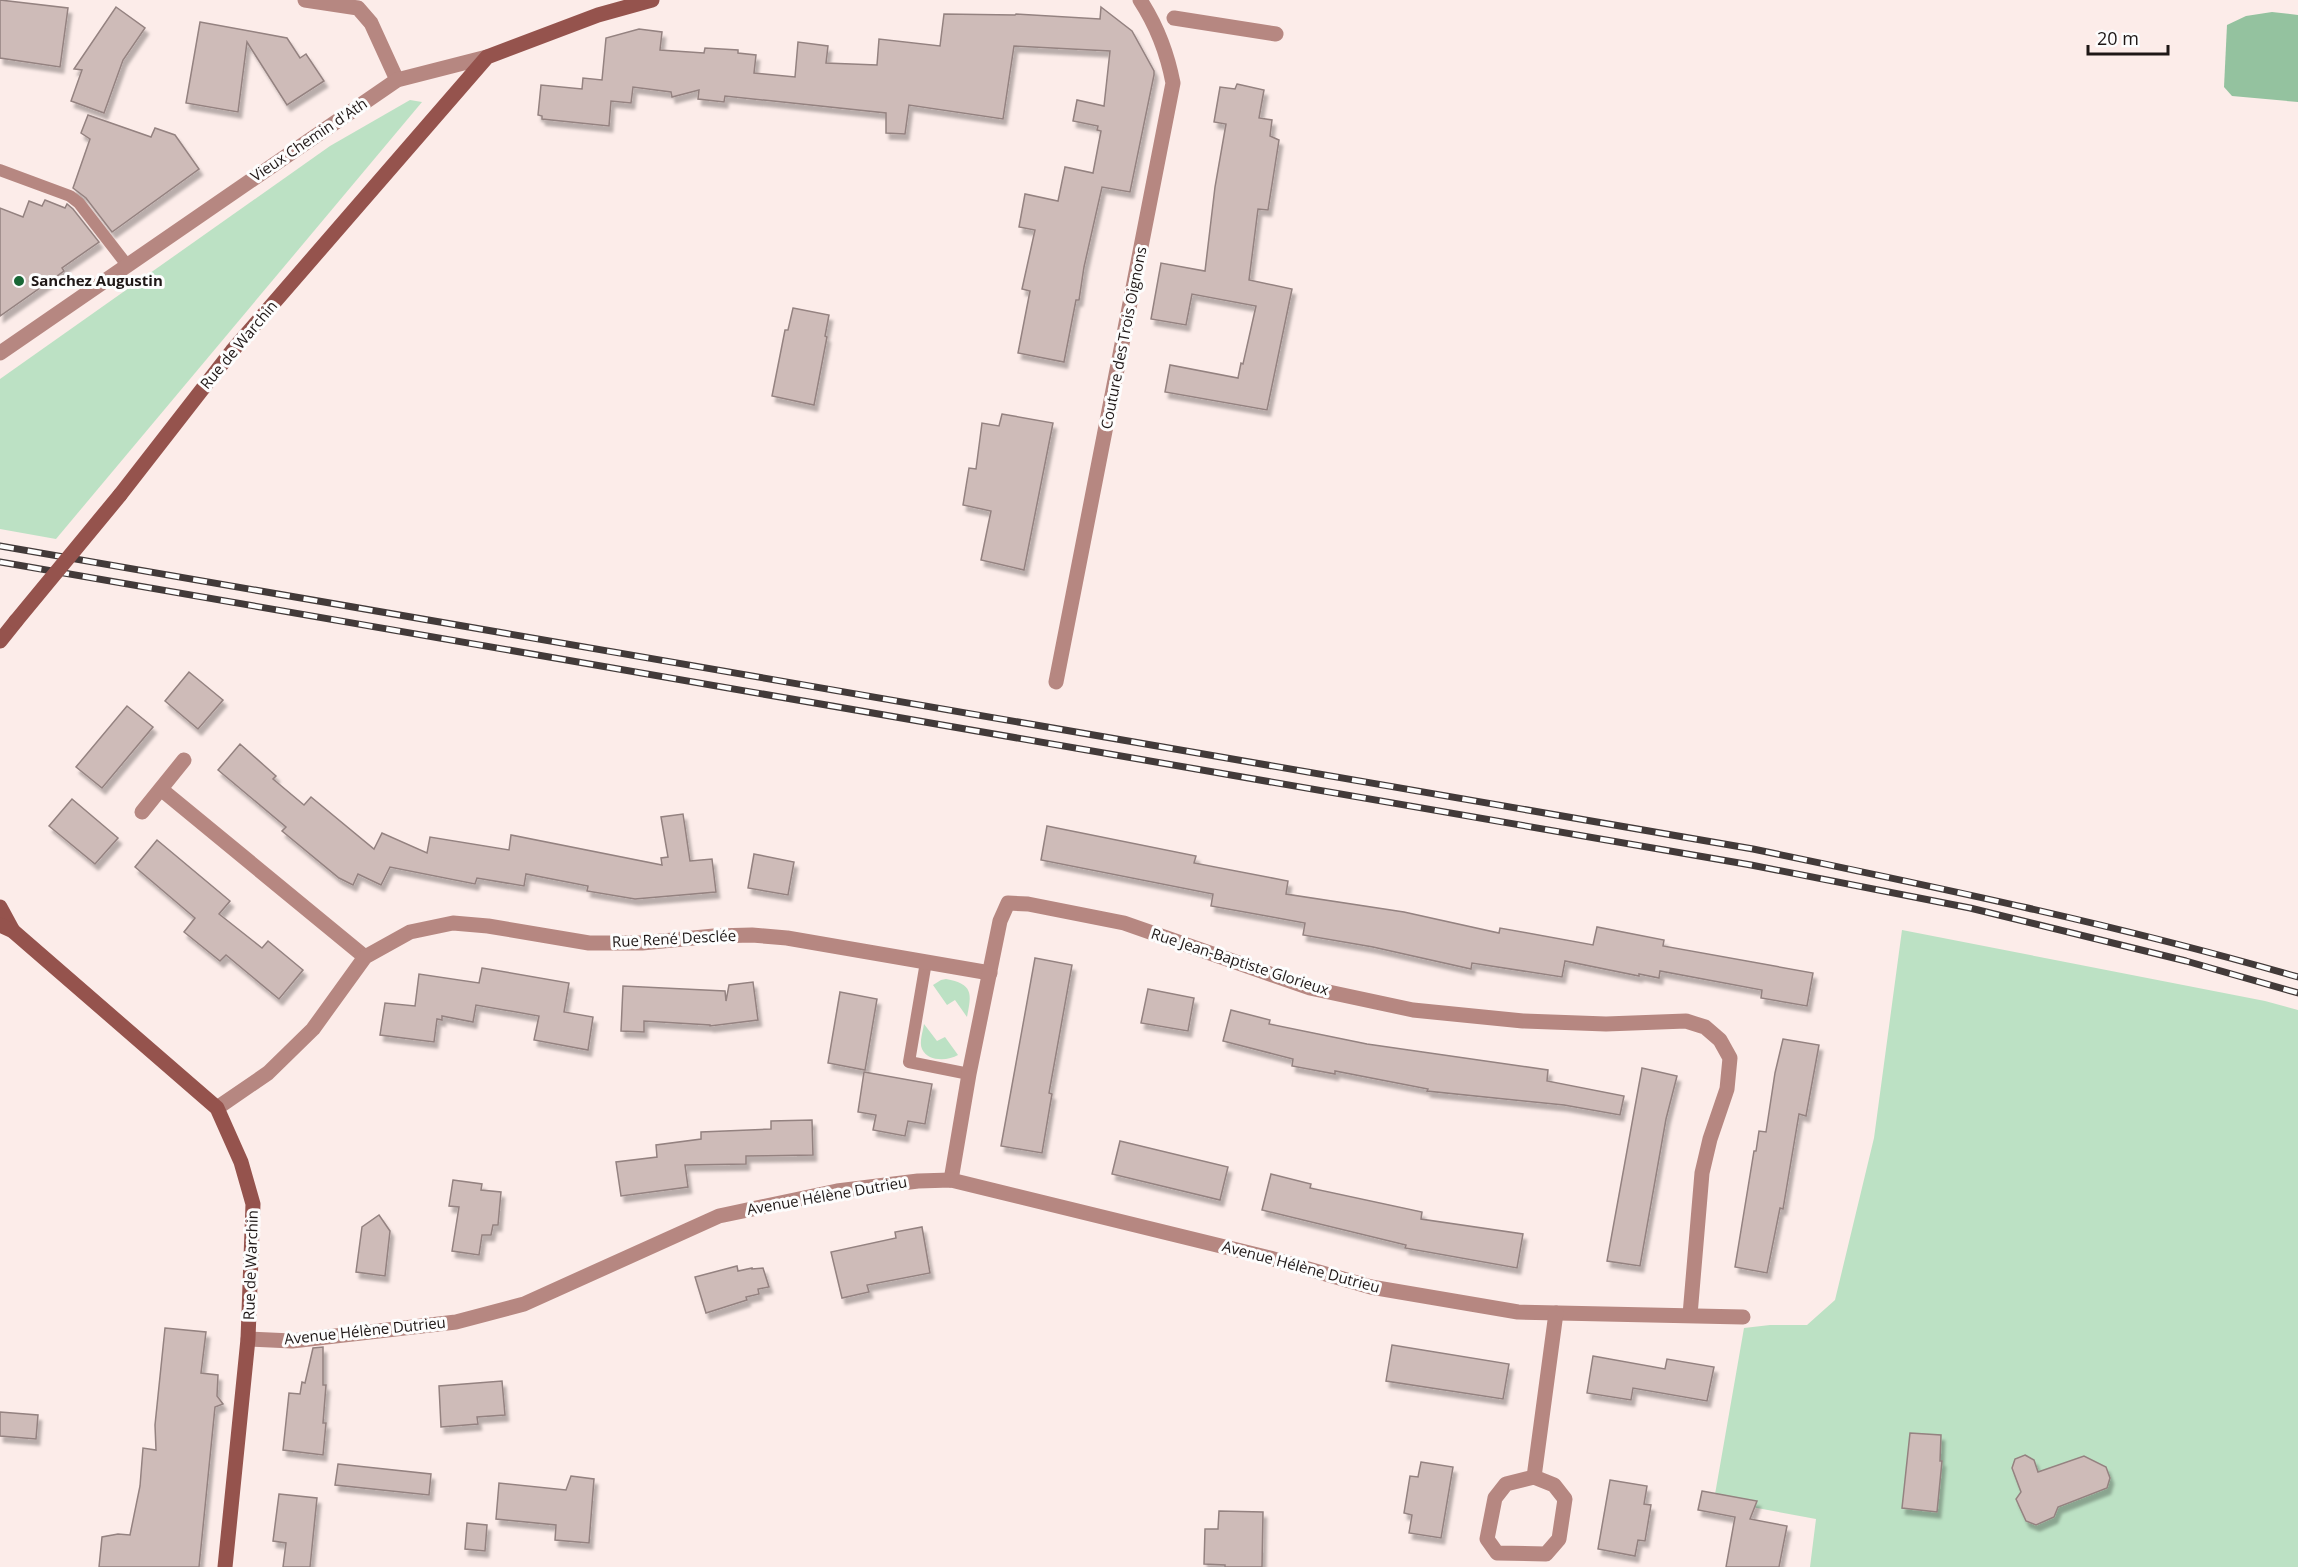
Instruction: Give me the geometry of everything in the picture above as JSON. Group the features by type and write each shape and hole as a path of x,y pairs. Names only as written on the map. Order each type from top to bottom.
{"street":[{"path":"305,0 358,8 371,23 397,80"},
{"name":"Vieux Chemin d'Ath","path":"0,353 397,80 488,57 598,15 652,0"},
{"name":"Couture des Trois Oignons","path":"1056,682 1173,83 1166,51 1152,18 1140,0"},
{"path":"1174,18 1276,33"},
{"name":"Rue de Warchin","path":"0,641 120,495 232,351 488,57"},
{"path":"142,812 184,760"},
{"path":"162,790 365,957"},
{"name":"Rue Jean-Baptiste Glorieux","path":"951,1180 969,1074 1000,921 1008,903 1028,904 1124,923 1310,988 1413,1010 1523,1021 1606,1024 1686,1022 1705,1027 1720,1041 1730,1058 1728,1089 1710,1139 1702,1173 1690,1315"},
{"path":"0,907 6,928"},
{"name":"Rue René Desclée","path":"217,1108 268,1073 313,1029 365,957 410,932 453,922 589,943 642,943 752,935 787,938 990,972"},
{"name":"Rue de Warchin","path":"6,928 217,1108 241,1162 253,1204 248,1339 225,1567"},
{"name":"Avenue Hélène Dutrieu","path":"248,1339 292,1341 456,1322 524,1304 719,1216 837,1191 918,1181 951,1180 1270,1258 1371,1287 1518,1312 1743,1317"},
{"path":"1534,1477 1556,1313"},
{"path":"1534,1477 1554,1485 1565,1499 1559,1539 1546,1554 1497,1553 1487,1539 1495,1498 1506,1484 1534,1477"}],"lane":[{"path":"0,170 70,196 79,203 127,265"},
{"path":"926,962 909,1062 969,1074"}],"green space":[{"path":"2272,12 2298,15 2298,102 2232,96 2224,87 2227,25 2246,16"},
{"path":"410,100 422,102 56,539 0,529 0,379 330,146"},
{"path":"1902,930 2265,1001 2298,1010 2298,1567 1810,1567 1816,1519 1714,1500 1744,1328 1807,1325 1835,1300 1874,1138"},
{"path":"946,979 966,987 970,996 967,1017 955,1000 947,1005 933,985"},
{"path":"924,1024 937,1041 945,1037 958,1055 938,1059 925,1053 921,1043"}],"building":[{"path":"0,0 68,8 60,67 0,58"},
{"path":"116,7 145,28 123,60 104,113 71,101 82,70 74,69"},
{"path":"1101,7 1132,31 1154,75 1130,192 1102,187 1064,362 1018,353 1030,291 1022,289 1035,230 1019,227 1025,194 1058,201 1065,167 1093,173 1101,131 1097,130 1098,126 1073,121 1077,100 1104,106 1110,51 1014,46 1003,119 909,105 905,134 886,133 886,113 725,96 724,102 698,99 699,90 672,97 671,92 633,87 631,103 611,101 609,126 542,119 542,116 538,115 541,85 582,89 583,78 602,80 606,38 639,29 662,32 660,50 704,53 705,48 738,50 738,53 756,55 754,73 795,77 798,42 828,46 826,63 877,65 879,39 940,46 944,14 1016,14 1100,19"},
{"path":"200,22 287,38 300,58 306,54 324,81 287,105 247,42 238,112 186,103"},
{"path":"1237,84 1264,90 1259,118 1272,120 1270,136 1279,140 1268,210 1258,209 1249,280 1292,289 1267,410 1165,392 1170,365 1238,378 1256,306 1192,294 1186,325 1151,319 1161,263 1205,271 1215,187 1226,124 1214,122 1220,87 1235,89"},
{"path":"88,115 151,137 155,128 175,135 199,169 112,232 86,198 73,188 90,139 81,133"},
{"path":"45,200 65,208 67,204 99,242 62,268 64,271 0,316 0,208 23,217 29,201 42,206"},
{"path":"793,308 829,315 814,405 772,396 785,330 788,330"},
{"path":"1002,414 1053,423 1024,570 981,560 991,511 963,505 969,468 976,469 982,423 999,426"},
{"path":"189,672 223,700 198,729 165,701"},
{"path":"127,706 153,727 102,788 76,767"},
{"path":"240,744 276,776 273,779 304,805 311,797 374,849 382,833 427,853 430,837 509,850 511,835 662,865 661,858 668,857 661,817 683,814 690,861 712,859 716,892 635,899 587,891 588,886 526,874 524,886 477,878 475,884 390,867 381,885 358,874 353,885 339,878 282,831 286,827 218,770"},
{"path":"72,799 118,838 95,864 49,826"},
{"path":"1047,826 1196,856 1194,863 1288,881 1286,894 1404,912 1499,933 1500,928 1593,945 1597,927 1664,940 1663,946 1813,973 1807,1006 1761,998 1762,990 1660,971 1659,978 1639,974 1639,976 1565,961 1562,977 1472,963 1471,969 1373,947 1303,935 1305,923 1211,906 1213,894 1041,860"},
{"path":"157,840 230,901 219,914 262,948 268,941 303,970 279,999 226,955 220,961 184,932 195,918 135,867"},
{"path":"754,854 794,862 788,895 748,888"},
{"path":"1035,958 1072,965 1049,1093 1052,1094 1042,1153 1001,1146"},
{"path":"482,968 569,983 564,1012 593,1017 588,1050 534,1040 539,1016 476,1005 473,1022 442,1016 442,1020 437,1019 434,1042 380,1035 385,1003 415,1006 419,974 479,983"},
{"path":"753,982 758,1020 710,1026 644,1021 644,1032 621,1031 623,986 725,991 726,1001 729,985"},
{"path":"1148,989 1194,998 1188,1031 1141,1023"},
{"path":"840,992 877,999 865,1070 828,1063"},
{"path":"1231,1010 1270,1020 1269,1024 1367,1044 1548,1070 1547,1081 1624,1096 1620,1115 1564,1105 1427,1091 1428,1089 1335,1071 1335,1074 1292,1066 1293,1059 1223,1041"},
{"path":"1783,1039 1819,1045 1806,1116 1799,1114 1783,1209 1780,1208 1767,1273 1735,1267 1754,1151 1756,1151 1759,1131 1766,1132"},
{"path":"1642,1068 1677,1076 1666,1119 1640,1266 1607,1261"},
{"path":"864,1072 932,1084 925,1124 908,1121 905,1136 873,1130 876,1115 858,1112"},
{"path":"812,1120 813,1155 746,1156 746,1164 685,1165 688,1187 621,1196 616,1162 657,1157 656,1145 701,1139 701,1132 771,1129 771,1121"},
{"path":"1120,1141 1228,1167 1220,1200 1112,1174"},
{"path":"1271,1174 1311,1184 1310,1188 1422,1212 1421,1219 1523,1234 1517,1268 1405,1248 1406,1245 1262,1210"},
{"path":"453,1180 482,1184 481,1190 501,1192 498,1225 493,1225 491,1235 482,1235 479,1255 452,1251 459,1207 449,1206"},
{"path":"379,1215 390,1231 385,1276 356,1272 362,1227"},
{"path":"922,1227 930,1273 867,1285 869,1292 842,1298 831,1252 896,1238 895,1232"},
{"path":"737,1266 738,1271 763,1268 769,1287 758,1289 759,1294 746,1297 747,1300 706,1313 695,1277"},
{"path":"165,1328 206,1332 201,1373 218,1375 217,1396 223,1404 215,1407 199,1567 99,1567 102,1537 118,1534 130,1535 140,1486 143,1448 156,1450 155,1425"},
{"path":"1392,1345 1509,1364 1503,1399 1386,1381"},
{"path":"323,1347 323,1385 326,1385 323,1423 326,1423 323,1455 283,1450 289,1393 300,1394 302,1382 305,1383 313,1348"},
{"path":"1593,1356 1665,1369 1667,1359 1714,1367 1707,1401 1633,1388 1631,1400 1587,1393"},
{"path":"502,1381 505,1415 477,1417 478,1424 441,1427 439,1386"},
{"path":"0,1412 38,1415 36,1439 0,1436"},
{"path":"1910,1433 1941,1435 1940,1461 1942,1461 1937,1512 1902,1508"},
{"path":"2025,1455 2034,1460 2038,1472 2084,1456 2106,1467 2110,1478 2107,1488 2058,1507 2054,1517 2036,1525 2026,1521 2016,1499 2021,1492 2012,1468 2015,1459"},
{"path":"1421,1462 1453,1467 1441,1538 1409,1533 1412,1515 1404,1513 1410,1476 1418,1477"},
{"path":"338,1464 431,1474 429,1495 335,1485"},
{"path":"571,1476 594,1479 589,1543 555,1540 556,1525 496,1519 499,1483 566,1490"},
{"path":"1610,1480 1647,1486 1644,1504 1651,1505 1645,1541 1638,1540 1635,1556 1598,1549"},
{"path":"1702,1491 1757,1501 1750,1519 1787,1526 1779,1567 1726,1567 1735,1517 1698,1510"},
{"path":"279,1494 317,1498 310,1567 283,1567 286,1543 273,1541"},
{"path":"1219,1511 1263,1512 1262,1567 1225,1567 1225,1565 1204,1564 1205,1529 1218,1529"},
{"path":"467,1523 487,1525 485,1551 465,1549"}],"railway":[{"path":"0,546 1753,849 1958,892 2095,924 2298,977"},
{"path":"0,562 1751,865 1970,908 2186,961 2298,993"}],"place":[{"name":"Sanchez Augustin","path":"19,281"}]}
